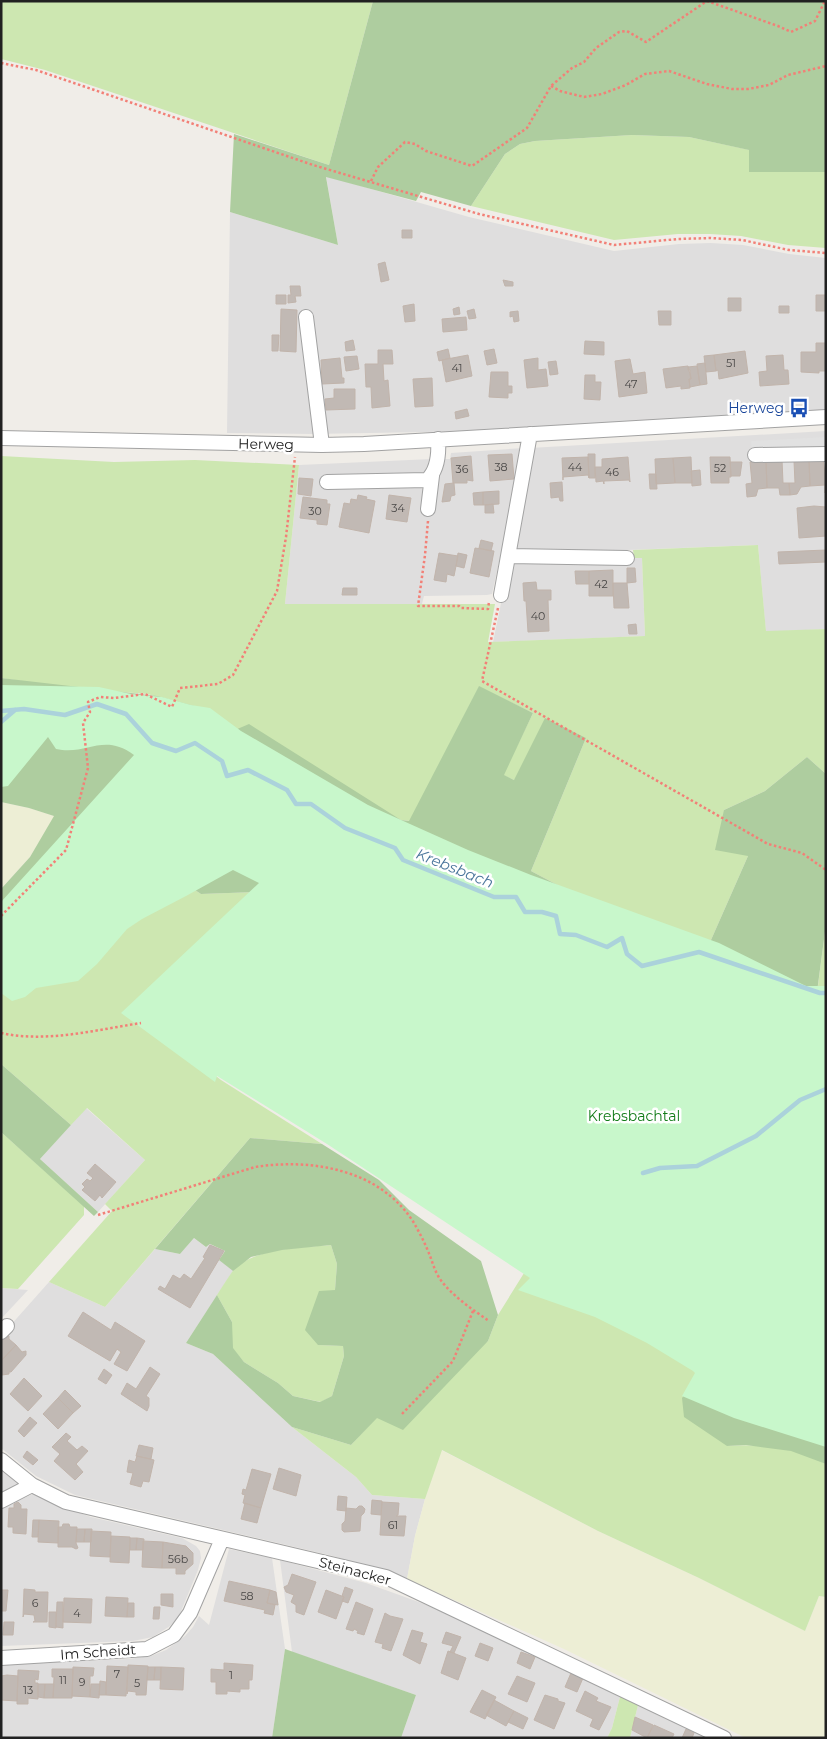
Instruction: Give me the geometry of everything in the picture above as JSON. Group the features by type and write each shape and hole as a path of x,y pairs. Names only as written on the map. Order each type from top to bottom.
{"street":[{"path":"306,317 322,445"},
{"name":"Herweg","path":"1,438 322,445 826,417"},
{"path":"496,598 509,556 530,434"},
{"path":"428,509 432,476 437,464 438,439"},
{"path":"755,455 826,454"},
{"path":"327,482 427,480 432,476"},
{"path":"509,556 627,558"},
{"name":"Steinacker","path":"1,1460 32,1485 66,1502 386,1577 724,1738"},
{"path":"1,1501 32,1485"},
{"name":"Im Scheidt","path":"1,1658 147,1649 174,1635 190,1612 222,1539"}],"path":[{"path":"371,181 378,167 405,142 472,166 527,128 551,86 572,68 584,62 596,48 618,32 627,31 646,42 707,1 791,32 815,21 825,1"},
{"path":"1,63 36,70 313,165 479,214 614,245 711,238 742,240 796,251 826,253"},
{"path":"551,86 560,91 584,97 602,94 626,85 645,74 668,71 707,84 732,89 748,89 769,85 788,75 826,66"},
{"path":"1,916 66,850 88,768 83,723 90,712 88,702 100,697 114,698 145,694 172,707 180,688 218,684 233,675 277,590 286,537 297,444"},
{"path":"428,509 425,555 418,606 488,608 496,598"},
{"path":"496,598 482,681 768,844 802,853 826,870"},
{"path":"1,1033 18,1037 42,1038 141,1023"},
{"path":"98,1216 255,1167 278,1163 300,1163 362,1177 390,1196 406,1211 421,1236 439,1278 473,1310 489,1321"},
{"path":"402,1414 453,1360 473,1310"}],"shaded area":[{"path":"326,176 469,217 614,251 679,244 711,243 743,245 789,254 826,258 826,413 531,430 313,434 227,433 230,212 338,245"},
{"path":"826,431 826,629 766,632 758,545 575,552 575,560 642,558 645,636 493,642 530,448"},
{"path":"826,437 826,448 752,452 751,441"},
{"path":"524,448 507,539 504,539 492,594 424,596 422,604 285,604 299,465 432,459 426,471 419,474 411,483 423,489 425,499 432,513 442,459 450,459 451,453"},
{"path":"86,1108 145,1160 98,1212 40,1159"},
{"path":"194,1238 206,1247 210,1244 226,1251 220,1260 233,1271 186,1343 213,1354 292,1427 356,1477 372,1495 425,1499 415,1536 407,1579 333,1556 75,1495 36,1476 1,1448 1,1336 49,1282 105,1307 155,1249 180,1254"},
{"path":"1,1288 28,1290 1,1319"},
{"path":"1,1470 18,1483 28,1490 1,1502"},
{"path":"33,1494 54,1504 91,1517 182,1538 196,1546 200,1551 201,1558 179,1616 170,1626 153,1637 133,1641 1,1646 1,1508"},
{"path":"229,1549 272,1558 285,1649 272,1738 1,1738 1,1664 128,1659 151,1656 166,1650 185,1636 199,1616 209,1625"},
{"path":"280,1560 366,1583 445,1612 621,1693 612,1728 607,1738 401,1738 416,1695 292,1652"},
{"path":"639,1701 713,1738 630,1738"}],"green space":[{"path":"1,1 373,1 329,165 45,70 1,59"},
{"path":"373,1 826,1 826,172 749,172 749,150 689,137 632,135 535,141 520,144 505,154 471,206 421,192 416,201 326,177 338,245 230,212 234,134 329,165"},
{"path":"632,135 689,137 750,150 749,172 826,172 826,248 788,245 741,236 710,234 678,234 614,240 471,206 505,154 520,144 535,141"},
{"path":"1,456 114,462 195,460 299,465 285,604 495,604 488,642 645,636 642,558 634,558 633,550 758,545 766,631 826,629 826,774 807,757 765,791 724,810 748,856 711,940 648,933 531,871 586,738 514,780 503,775 533,713 479,687 410,821 401,820 235,730 213,711 147,694 70,688 1,678"},
{"path":"1,678 157,696 213,711 235,730 249,724 401,820 409,821 479,686 533,713 504,775 514,780 545,718 586,738 531,871 648,933 711,940 748,856 715,850 724,810 765,791 807,757 826,774 826,924 817,992 268,882 257,892 201,894 186,884 1,988 1,889 30,857 54,816 1,802"},
{"name":"Krebsbachtal","path":"1,685 99,687 131,694 162,697 210,708 241,731 368,805 410,824 531,875 719,943 806,986 826,986 826,1447 734,1418 682,1396 695,1373 693,1371 647,1343 595,1317 518,1290 530,1278 327,1144 217,1076 215,1082 121,1013 259,883 233,870 127,929 97,964 78,981 36,988 25,997 12,1001 1,993 1,902 134,755 123,748 113,745 77,750 56,749 48,737 8,786 1,787"},
{"path":"1,802 55,816 30,857 1,889"},
{"path":"186,884 201,894 257,892 135,1013 221,1080 322,1144 250,1138 105,1307 49,1282 112,1211 105,1204 145,1160 87,1108 71,1125 1,1064 1,988 113,932"},
{"path":"826,924 826,993 817,993"},
{"path":"1,1064 71,1125 40,1159 98,1212 94,1216 1,1132"},
{"path":"1,1132 84,1206 84,1215 18,1289 1,1288"},
{"path":"250,1138 322,1144 379,1180 409,1210 481,1261 498,1315 488,1341 403,1430 377,1418 351,1445 292,1427 213,1354 186,1343 217,1295 232,1322 233,1348 244,1362 278,1383 293,1396 320,1402 332,1396 344,1356 343,1346 318,1345 305,1330 319,1291 335,1290 337,1264 331,1245 282,1250 251,1257 233,1271 219,1260 225,1251 210,1244 206,1247 194,1238 180,1254 155,1249"},
{"path":"649,1221 727,1446 752,1445 791,1450 826,1464 826,1597 819,1596 805,1631 699,1578 598,1531 442,1450 425,1499 372,1495 356,1477 292,1427 351,1445 377,1417 488,1341 498,1315 529,1265"},
{"path":"826,1223 826,1464 791,1451 746,1445 727,1446 684,1417 682,1398"},
{"path":"331,1245 337,1264 335,1290 318,1345 343,1346 344,1356 332,1396 321,1402 293,1396 278,1383 244,1362 232,1348 232,1322 217,1295 232,1272 252,1258 278,1250"},
{"path":"441,1450 598,1531 699,1578 805,1631 819,1596 826,1597 826,1738 746,1738 564,1649 407,1579 415,1536"},
{"path":"285,1649 416,1695 401,1738 272,1738"},
{"path":"621,1693 639,1701 630,1738 607,1738 612,1728"}],"building":[{"path":"402,230 412,230 412,238 402,238"},
{"path":"385,262 389,280 381,282 378,264"},
{"path":"503,280 513,282 513,286 505,286"},
{"path":"290,286 300,286 301,296 295,296 296,302 288,303 288,295 291,295"},
{"path":"276,295 286,295 286,304 276,304"},
{"path":"816,295 826,295 826,311 816,311"},
{"path":"728,298 741,298 741,311 728,311"},
{"path":"414,304 415,321 405,322 403,306"},
{"path":"779,306 789,306 789,313 779,313"},
{"path":"459,307 460,314 454,315 453,309"},
{"path":"281,309 297,310 296,352 280,351"},
{"path":"474,309 476,318 469,319 467,311"},
{"path":"518,311 519,321 514,322 513,316 510,317 510,312"},
{"path":"658,311 671,311 671,325 659,325"},
{"path":"466,317 467,330 443,332 442,319"},
{"path":"272,335 279,335 278,351 272,351"},
{"path":"353,340 355,350 346,351 345,342"},
{"path":"585,341 604,342 604,355 584,354"},
{"path":"816,343 826,343 826,371 819,371 819,373 801,372 801,352 816,352"},
{"path":"448,349 450,358 439,361 437,352"},
{"path":"494,349 497,363 487,365 484,351"},
{"path":"378,350 392,350 393,364 383,364 384,381 388,380 390,406 372,408 371,387 366,387 365,364 378,364"},
{"path":"745,351 748,373 719,379 714,355"},
{"path":"468,355 472,376 446,382 442,360"},
{"path":"714,355 716,371 706,372 704,356"},
{"path":"783,355 784,370 788,370 789,384 760,386 759,372 767,371 766,356"},
{"path":"357,356 359,369 346,371 344,357"},
{"path":"340,358 344,383 322,384 321,360"},
{"path":"538,358 538,370 546,369 548,386 527,388 524,360"},
{"path":"630,359 633,374 645,372 647,393 619,397 615,361"},
{"path":"556,361 558,374 550,375 548,362"},
{"path":"705,363 707,384 700,385 697,364"},
{"path":"688,366 691,379 689,379 690,388 681,389 681,386 666,388 663,369"},
{"path":"697,366 700,385 690,387 689,379 691,379 688,367"},
{"path":"491,372 508,372 508,386 512,386 512,393 508,393 508,398 489,397"},
{"path":"585,375 595,375 595,382 601,382 600,400 584,399"},
{"path":"432,378 433,406 415,407 413,379"},
{"path":"334,389 355,389 355,409 326,410 325,399 334,398"},
{"path":"467,409 469,416 456,419 455,412"},
{"path":"512,454 514,479 490,481 488,455"},
{"path":"588,454 595,454 595,478 589,478"},
{"path":"471,456 473,481 467,480 467,483 453,483 451,458"},
{"path":"588,457 589,478 588,475 563,477 563,480 562,458"},
{"path":"628,457 630,482 629,480 604,481 604,484 603,481 596,482 595,467 602,467 602,459"},
{"path":"691,457 692,483 675,483 673,458"},
{"path":"710,457 730,457 731,477 729,477 729,483 711,483"},
{"path":"673,458 675,483 656,484 655,459"},
{"path":"823,459 826,481 825,493 825,485 810,486 809,460"},
{"path":"782,460 783,483 789,483 790,495 780,495 779,488 767,488 766,461"},
{"path":"809,460 810,486 801,487 797,494 790,495 789,483 795,483 794,461"},
{"path":"766,461 767,488 758,489 756,496 747,497 746,484 752,483 750,462"},
{"path":"730,462 742,462 740,476 731,476"},
{"path":"700,470 701,485 692,486 691,471"},
{"path":"649,474 656,474 657,489 650,489"},
{"path":"299,478 313,479 311,496 298,494"},
{"path":"562,482 563,501 560,501 559,497 551,498 550,483"},
{"path":"454,483 455,495 451,496 450,501 442,502 445,484"},
{"path":"499,491 499,504 483,505 483,492"},
{"path":"483,492 483,505 474,505 473,493"},
{"path":"358,495 375,501 369,533 339,527 344,503 350,504 351,499 357,500"},
{"path":"389,495 411,498 407,522 386,519"},
{"path":"303,497 327,500 327,504 330,504 327,525 317,524 317,520 300,518"},
{"path":"493,504 494,513 485,513 485,505"},
{"path":"826,507 826,536 799,538 797,508"},
{"path":"481,540 493,543 491,551 479,548"},
{"path":"475,548 494,551 489,577 470,573"},
{"path":"826,550 826,562 779,564 778,552"},
{"path":"439,553 458,556 454,576 447,574 446,582 434,580"},
{"path":"458,553 467,555 464,568 456,566"},
{"path":"627,568 635,568 636,582 627,583"},
{"path":"613,570 613,596 589,596 589,571"},
{"path":"575,571 589,571 589,584 576,584"},
{"path":"536,582 537,590 551,590 551,600 548,600 549,631 528,632 523,583"},
{"path":"613,583 627,583 629,608 614,608"},
{"path":"343,588 357,588 357,595 342,595"},
{"path":"636,624 637,634 629,634 628,625"},
{"path":"95,1164 116,1182 102,1198 100,1195 95,1201 82,1190 85,1187 82,1184 87,1179 90,1181 93,1178 87,1173"},
{"path":"210,1245 224,1251 190,1308 158,1289 160,1286 165,1289 173,1275 180,1279 184,1274 191,1279 205,1258 203,1257"},
{"path":"83,1312 111,1330 115,1322 145,1341 127,1371 114,1364 121,1352 117,1349 110,1361 68,1336"},
{"path":"5,1336 9,1336 9,1339 16,1345 1,1361 1,1340"},
{"path":"16,1345 22,1352 26,1351 26,1355 9,1374 2,1375 1,1361"},
{"path":"150,1367 160,1374 146,1396 149,1398 147,1411 121,1394 127,1383 136,1389"},
{"path":"104,1369 112,1375 106,1384 98,1379"},
{"path":"24,1378 42,1396 28,1411 10,1394"},
{"path":"65,1390 81,1406 73,1413 58,1398"},
{"path":"58,1398 73,1413 58,1429 43,1414"},
{"path":"30,1417 37,1423 24,1437 18,1431"},
{"path":"66,1433 71,1437 67,1441 77,1450 82,1446 88,1451 76,1464 83,1472 75,1480 54,1461 60,1454 52,1447"},
{"path":"139,1445 153,1448 151,1459 136,1456"},
{"path":"27,1451 38,1460 33,1465 23,1457"},
{"path":"137,1456 154,1460 149,1482 143,1481 141,1487 130,1484 133,1473 127,1472 129,1460 135,1462"},
{"path":"279,1468 301,1475 296,1496 273,1489"},
{"path":"252,1469 271,1474 261,1508 243,1503 245,1495 242,1494 243,1489 246,1490"},
{"path":"338,1496 347,1497 346,1511 337,1510"},
{"path":"372,1500 382,1501 381,1515 371,1514"},
{"path":"18,1502 21,1505 21,1509 27,1509 26,1534 13,1533 13,1527 8,1527 9,1508 14,1508 14,1504"},
{"path":"382,1502 399,1503 398,1515 396,1516 406,1516 404,1536 380,1535"},
{"path":"245,1503 261,1508 257,1523 241,1519"},
{"path":"359,1506 365,1509 361,1516 360,1531 344,1532 342,1524 345,1521 346,1508 356,1509"},
{"path":"33,1520 39,1520 38,1537 32,1537"},
{"path":"39,1520 59,1521 58,1543 38,1542"},
{"path":"63,1524 77,1527 76,1543 78,1548 58,1547 58,1527 62,1527"},
{"path":"77,1529 85,1529 84,1542 76,1542"},
{"path":"85,1529 92,1529 91,1542 84,1542"},
{"path":"91,1531 111,1532 110,1557 90,1556"},
{"path":"111,1536 130,1537 129,1563 110,1562"},
{"path":"130,1538 137,1538 136,1550 130,1550"},
{"path":"137,1538 144,1539 143,1550 136,1550"},
{"path":"143,1541 163,1542 162,1568 142,1567"},
{"path":"163,1542 186,1546 193,1553 193,1564 185,1571 185,1574 176,1574 176,1568 162,1568"},
{"path":"292,1574 316,1582 304,1615 296,1612 296,1605 291,1602 294,1595 286,1592 284,1587 288,1585"},
{"path":"229,1581 270,1590 267,1603 275,1605 273,1615 264,1613 265,1610 224,1601"},
{"path":"345,1587 353,1590 348,1603 342,1601"},
{"path":"24,1589 35,1590 35,1592 48,1592 47,1622 33,1622 35,1621 34,1615 24,1614 23,1617"},
{"path":"1,1590 8,1590 6,1611 1,1611"},
{"path":"270,1590 276,1592 278,1605 267,1603"},
{"path":"326,1590 344,1597 336,1619 318,1612"},
{"path":"161,1594 173,1594 173,1607 161,1605"},
{"path":"106,1597 128,1598 127,1617 105,1616"},
{"path":"64,1598 92,1599 91,1623 63,1622"},
{"path":"57,1602 63,1602 63,1628 56,1627"},
{"path":"356,1602 373,1609 364,1635 357,1633 358,1631 354,1629 353,1631 346,1629"},
{"path":"128,1603 134,1603 134,1617 127,1617"},
{"path":"154,1607 160,1607 159,1619 153,1619"},
{"path":"49,1612 56,1612 56,1628 49,1627"},
{"path":"385,1613 403,1619 391,1651 382,1648 383,1644 375,1642"},
{"path":"4,1622 14,1622 13,1635 3,1635"},
{"path":"412,1630 423,1633 420,1642 427,1644 420,1664 403,1655"},
{"path":"446,1632 461,1637 454,1653 450,1652 453,1646 442,1643"},
{"path":"480,1643 493,1648 488,1661 475,1656"},
{"path":"448,1651 466,1658 458,1680 441,1673"},
{"path":"521,1652 535,1657 530,1669 517,1663"},
{"path":"224,1663 253,1665 249,1689 240,1689 240,1692 227,1691 227,1694 216,1694 216,1682 211,1682 211,1669 224,1670"},
{"path":"128,1665 148,1666 146,1695 136,1695 136,1692 128,1691 127,1694"},
{"path":"107,1666 128,1667 126,1696 106,1695"},
{"path":"73,1667 94,1668 93,1676 90,1676 90,1697 72,1696"},
{"path":"148,1667 155,1667 154,1680 147,1680"},
{"path":"155,1667 161,1667 161,1680 154,1680"},
{"path":"161,1667 184,1668 183,1690 160,1689"},
{"path":"52,1669 73,1669 72,1698 53,1698 54,1677 52,1677"},
{"path":"18,1670 39,1671 38,1680 35,1679 35,1683 38,1683 38,1699 28,1698 28,1704 17,1704"},
{"path":"571,1673 583,1678 577,1692 565,1687"},
{"path":"1,1676 18,1676 17,1701 1,1700"},
{"path":"517,1676 535,1683 527,1702 508,1694"},
{"path":"100,1681 106,1682 106,1695 99,1695"},
{"path":"38,1684 45,1684 44,1698 38,1697"},
{"path":"45,1684 54,1684 53,1698 44,1698"},
{"path":"91,1684 100,1684 99,1698 90,1697"},
{"path":"482,1690 496,1697 485,1719 470,1712"},
{"path":"585,1691 598,1698 596,1701 611,1707 599,1730 590,1726 593,1719 576,1711"},
{"path":"545,1695 565,1703 554,1729 534,1720"},
{"path":"494,1700 514,1711 506,1726 486,1715"},
{"path":"514,1711 528,1718 523,1729 508,1722"},
{"path":"635,1717 653,1725 647,1738 632,1730"},
{"path":"654,1725 674,1734 672,1738 647,1738"},
{"path":"686,1729 694,1733 692,1738 682,1738"}],"waterway":[{"name":"Krebsbach","path":"1,711 24,709 65,715 97,704 126,714 152,743 176,751 195,743 222,761 227,776 248,770 287,790 296,804 311,804 345,828 395,848 403,860 494,897 516,897 525,912 542,912 556,916 560,934 576,935 607,947 622,938 627,954 642,966 699,952 820,993 826,993"},
{"path":"1,722 15,710"},
{"path":"643,1173 660,1168 697,1166 756,1136 800,1100 826,1089"}],"place":[{"name":"Herweg","path":"799,408"}]}
